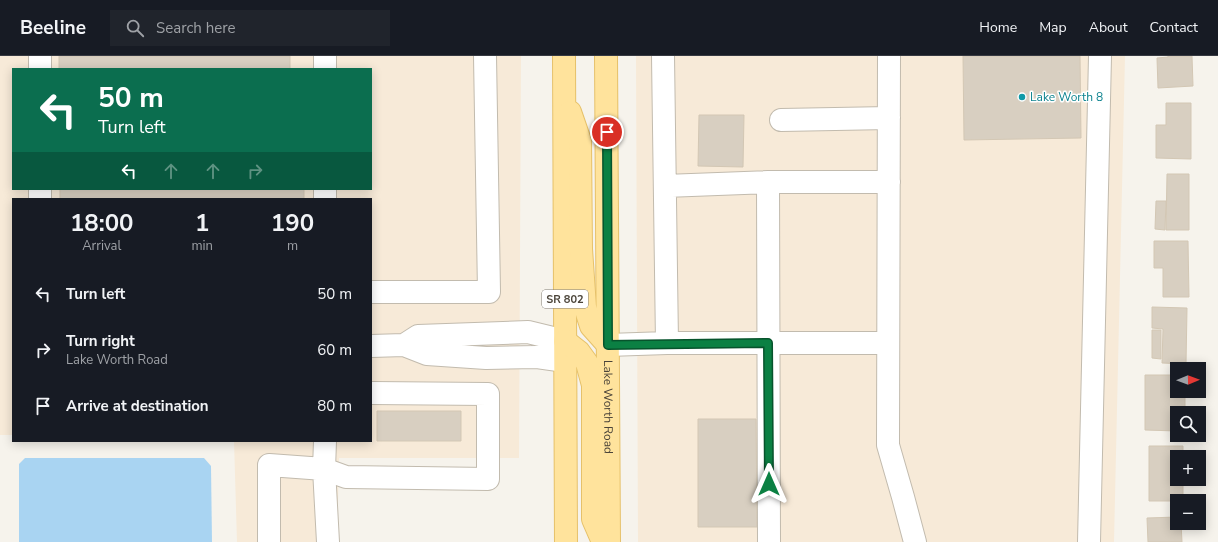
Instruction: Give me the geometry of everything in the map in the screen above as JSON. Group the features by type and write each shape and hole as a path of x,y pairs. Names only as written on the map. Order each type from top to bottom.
{"main road":[{"name":"SR 802","path":"564,56 566,542"},
{"name":"Lake Worth Road","path":"606,56 609,542"},
{"path":"564,91 580,141 581,249 585,307 591,326 608,345"},
{"path":"565,351 579,352 587,363 593,385 593,519 603,542"}],"lane":[{"path":"40,56 40,68"},
{"path":"324,56 324,68"},
{"path":"372,292 489,292 485,56"},
{"path":"663,56 667,343"},
{"path":"889,56 887,343 888,445 914,542"},
{"path":"1089,542 1100,56"},
{"path":"781,120 889,118"},
{"path":"665,186 768,182 889,182"},
{"path":"768,182 769,542"},
{"path":"372,346 404,345 418,336 528,332 565,351"},
{"path":"608,345 667,343 887,343"},
{"path":"269,542 269,465 324,469 346,477 488,478 488,394 372,393"},
{"path":"325,442 324,469 328,542"}],"shaded area":[{"path":"0,56 521,56 519,458 339,458 337,542 237,542 234,442 372,442 372,198 12,198 12,435 0,435"},
{"path":"636,56 1125,56 1114,542 638,542"}],"water":[{"path":"25,458 204,458 211,466 212,542 19,542 19,464"}],"building":[{"path":"59,56 290,56 290,68 59,68"},
{"name":"Lake Worth 8","path":"963,56 1080,56 1081,138 964,140"},
{"path":"1168,56 1192,56 1193,86 1158,88 1157,58"},
{"path":"1166,103 1191,103 1191,159 1156,158 1156,125 1166,125"},
{"path":"699,115 744,115 743,167 698,166"},
{"path":"1167,174 1189,174 1189,230 1166,230"},
{"path":"60,190 304,190 304,198 60,198"},
{"path":"1156,201 1166,201 1165,230 1155,229"},
{"path":"1154,241 1188,241 1189,297 1163,297 1163,268 1154,268"},
{"path":"1152,307 1187,308 1186,362 1162,363 1163,329 1152,328"},
{"path":"1152,330 1161,330 1161,359 1152,358"},
{"path":"1145,375 1170,375 1170,398 1185,398 1185,406 1170,406 1170,431 1145,430"},
{"path":"377,411 461,411 461,441 377,441"},
{"path":"698,419 756,419 757,527 698,527"},
{"path":"1149,446 1183,446 1183,450 1170,450 1170,486 1183,486 1183,494 1170,494 1170,501 1149,501"},
{"path":"1170,517 1170,530 1181,530 1182,542 1148,542 1147,518"}],"place":[{"name":"Lake Worth 8","path":"1022,97"}],"route":[{"path":"607,132 608,345 667,343 768,343 769,484"}]}
